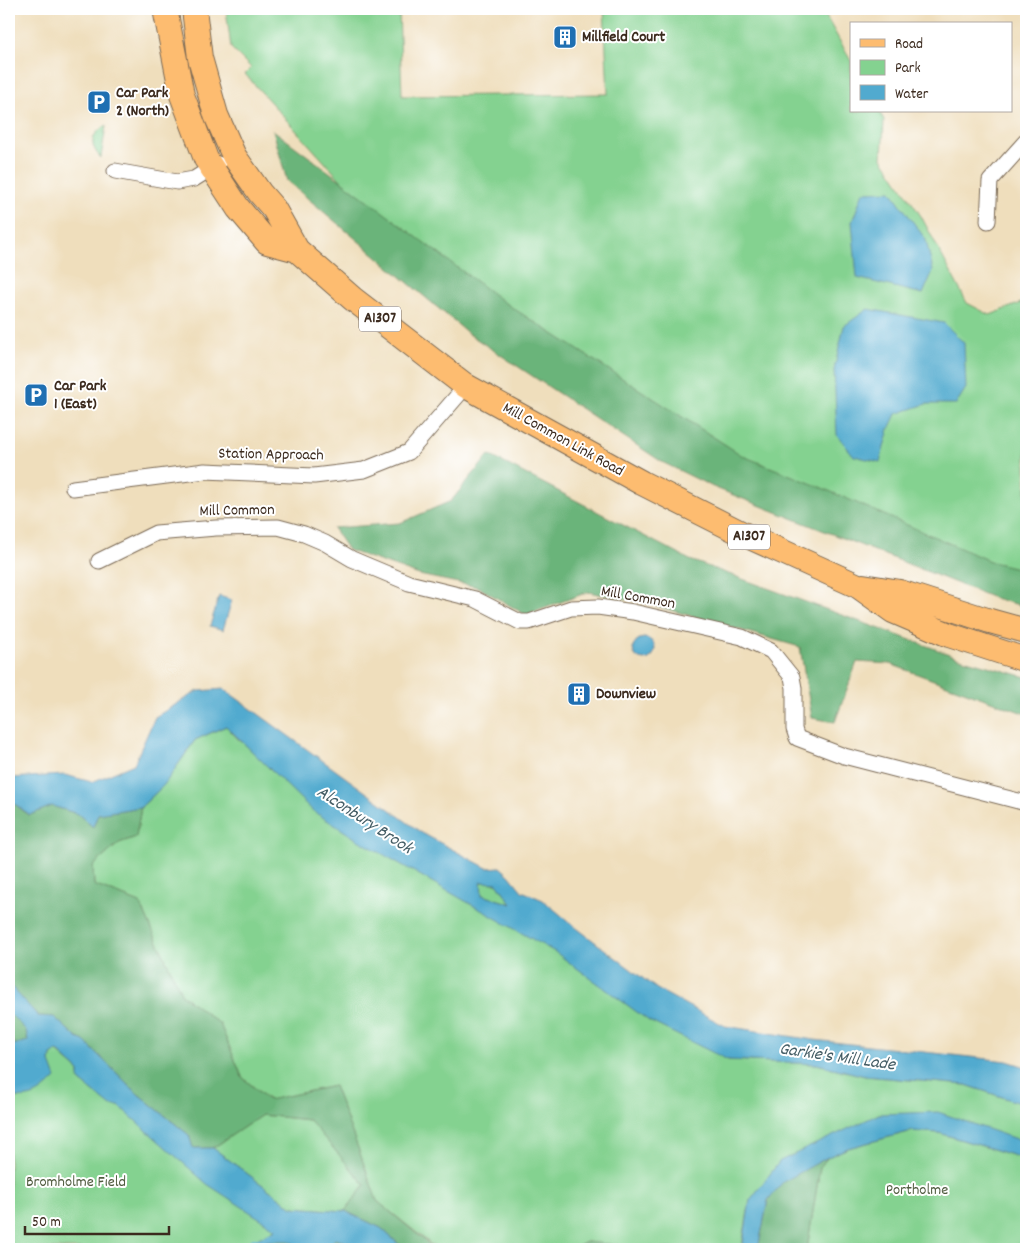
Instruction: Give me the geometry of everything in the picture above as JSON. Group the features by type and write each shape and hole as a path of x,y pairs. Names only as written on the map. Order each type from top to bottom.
{"main road":[{"name":"Mill Common Link Road","path":"165,9 182,95 200,145 211,168 238,208 267,242 297,250"},
{"name":"Mill Common Link Road","path":"194,9 203,68 216,115 234,156 274,210 297,250 354,299 466,386 642,484 740,533 858,586 894,612 949,635 1026,660"},
{"name":"Mill Common Link Road","path":"858,586 900,592 1026,631"}],"street":[{"path":"988,221 990,181 1026,141"},
{"path":"115,171 177,182 194,179 234,156"},
{"name":"Station Approach","path":"73,488 205,471 314,476 364,470 409,452 466,386"},
{"name":"Mill Common","path":"99,561 156,532 216,528 278,527 304,534 352,559 409,583 475,599 520,622 529,622 571,608 598,607 633,612 742,638 771,651 792,677 794,688 794,729 797,738 844,756 1026,803"}],"green space":[{"path":"226,9 399,9 402,96 608,94 604,9 822,9 850,59 850,112 880,112 884,120 882,158 921,216 967,303 990,315 1026,301 1026,600 997,593 452,303 245,74 251,68 231,48"},
{"path":"106,126 101,158 94,149 93,140 94,136"},
{"path":"273,130 505,303 743,456 820,487 992,562 1026,570 1026,607 994,598 713,487 662,462 469,334 287,181"},
{"path":"489,455 690,560 963,659 1026,677 1026,714 890,664 857,662 835,722 812,718 800,647 646,603 588,592 526,615 478,587 419,575 348,550 333,528 400,523 451,501"},
{"path":"226,726 239,740 532,934 728,1060 817,1064 865,1076 966,1085 1026,1105 1026,1141 879,1114 750,1200 742,1245 733,1249 657,1249 586,1242 574,1249 437,1249 377,1201 334,1086 269,1100 242,1077 220,1024 182,995 140,903 94,885 93,866 119,843 136,837 141,807 164,785 195,740"},
{"path":"9,800 29,815 52,806 78,814 93,827 98,814 141,807 136,837 119,843 93,866 94,885 140,903 182,995 220,1024 242,1077 268,1100 334,1086 377,1201 435,1249 404,1249 381,1228 345,1211 365,1185 309,1120 262,1115 213,1148 193,1148 189,1135 138,1094 84,1041 77,1038 54,1017 38,1016 9,984"},
{"path":"481,882 497,883 512,904 482,895"},
{"path":"9,1013 26,1030 28,1042 15,1045 9,1034"},
{"name":"Bromholme Field","path":"56,1051 79,1071 79,1080 111,1105 119,1106 276,1229 255,1241 289,1241 303,1249 9,1249 9,1095 20,1098 50,1062 51,1055"},
{"path":"262,1115 309,1120 365,1185 345,1211 292,1207 213,1148"},
{"name":"Portholme","path":"912,1131 939,1133 1022,1158 1026,1162 1026,1249 807,1249 820,1167 828,1157 848,1148"},
{"path":"828,1157 820,1167 807,1249 758,1249 768,1200 781,1181"},
{"path":"335,1239 360,1246 365,1249 326,1249"},
{"path":"586,1242 659,1249 574,1249"}],"water":[{"path":"891,191 926,240 933,271 923,294 857,278 852,222 863,192"},
{"path":"868,309 944,323 964,343 966,388 956,404 926,404 896,414 889,429 880,462 854,456 837,435 834,370 844,326"},
{"path":"219,596 232,600 223,630 210,626"},
{"path":"644,638 652,641 655,649 652,657 644,660 636,657 633,649 636,641"},
{"path":"224,689 422,833 487,868 500,867 522,891 543,900 657,989 725,1026 814,1040 1007,1061 1026,1067 1026,1105 966,1085 865,1076 817,1064 728,1060 649,1021 555,952 358,840 313,811 226,726 195,740 164,785 141,807 98,814 93,827 78,814 52,806 30,815 9,800 9,778 65,775 92,782 134,764 155,717 198,691","holes":["481,882 497,883 512,904 482,895"]},
{"path":"9,984 38,1016 54,1017 77,1038 84,1041 138,1094 189,1135 193,1148 213,1148 292,1207 345,1211 381,1228 404,1249 365,1249 335,1239 326,1249 303,1249 289,1241 253,1241 276,1229 207,1184 119,1106 111,1106 79,1080 79,1071 57,1051 51,1055 50,1062 56,1078 51,1083 30,1097 9,1095 9,1046 28,1041 26,1030 9,1013"},
{"path":"938,1112 1026,1141 1026,1162 1022,1158 939,1133 912,1131 848,1148 783,1182 768,1200 758,1249 742,1249 750,1200 780,1161 879,1114"}],"waterway":[{"path":"247,1249 253,1241 261,1241"}],"place":[{"name":"Millfield Court","path":"565,37"},
{"name":"Car Park 2 (North)","path":"99,102"},
{"name":"Car Park 1 (East)","path":"36,395"},
{"name":"Downview","path":"579,694"}],"water label":[{"name":"Alconbury Brook","path":"364,821"},
{"name":"Garkie's Mill Lade","path":"837,1058"}]}
